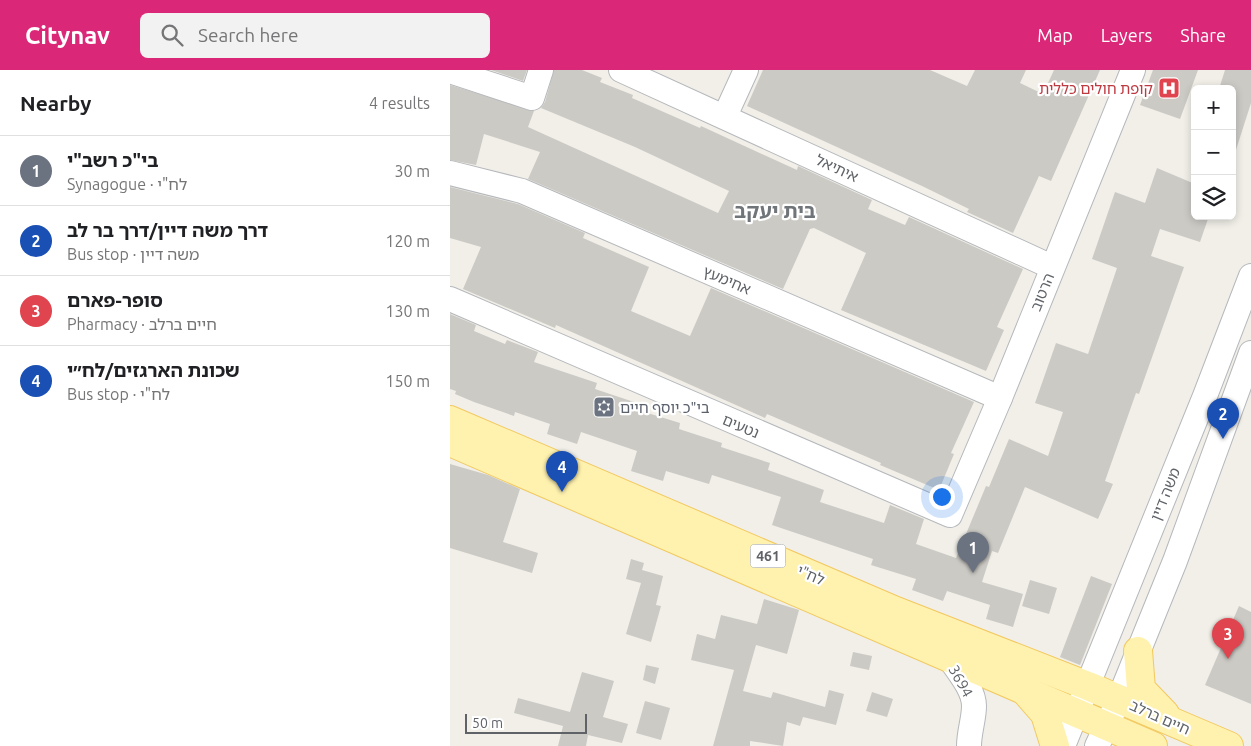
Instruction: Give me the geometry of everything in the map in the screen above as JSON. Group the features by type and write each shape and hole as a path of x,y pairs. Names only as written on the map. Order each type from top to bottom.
{"main road":[{"name":"לח\"י","path":"450,420 896,611 1119,699"},
{"name":"לח\"י","path":"450,442 1077,712 1102,736"},
{"path":"1138,651 1141,689 1156,706 1185,728"},
{"path":"1014,684 1032,696 1045,714 1054,746"},
{"name":"חיים ברלב","path":"1119,699 1229,746"},
{"name":"חיים ברלב","path":"1102,736 1153,746"}],"street":[{"path":"450,71 532,98 541,70"},
{"name":"איתיאל","path":"621,70 1052,267"},
{"path":"725,116 746,70"},
{"name":"הרטוב","path":"950,515 1000,398 1133,70"},
{"name":"אחימעץ","path":"450,174 522,191 1000,398"},
{"name":"משה דיין","path":"1063,746 1205,396 1251,276"},
{"name":"נטעים","path":"450,299 950,515"},
{"name":"משה דיין","path":"1102,736 1119,699 1175,560 1251,352"},
{"name":"3694","path":"948,656 965,681 974,705 969,732 969,746"},
{"name":"3694","path":"974,705 1014,684"}],"building":[{"path":"491,70 527,70 523,81"},
{"path":"554,70 582,70 602,78 600,82 633,95 632,98 700,128 701,126 797,170 798,166 872,200 868,209 905,225 909,217 1023,269 997,327 1004,330 986,371 841,310 866,253 814,228 810,229 783,289 528,179 540,152 484,134 476,165 450,160 450,85 534,111 528,127 718,213 729,191 635,147 541,108 545,102"},
{"path":"763,70 930,70 967,86 975,70 1026,70 1020,83 1043,94 1054,70 1100,70 1051,181 1039,176 1013,233 967,212 969,209 922,186 747,106"},
{"name":"קופת חולים כללית","path":"1153,70 1198,70 1180,119 1140,105"},
{"path":"1225,70 1251,70 1251,103 1236,150 1236,85 1220,85"},
{"path":"1157,168 1191,182 1191,220 1208,220 1200,242 1160,229 1151,256 1184,267 1139,394 1136,393 1105,481 1113,484 1098,519 1025,487 998,553 992,551 982,582 1023,594 1013,627 986,619 990,605 947,591 943,601 912,590 916,579 871,565 873,559 772,525 781,497 712,475 709,484 666,471 663,481 631,471 637,451 581,432 577,444 547,434 550,424 515,412 514,416 474,402 455,394 456,391 450,389 450,314 476,325 474,331 505,344 507,340 538,352 534,362 597,383 595,389 640,404 638,410 680,423 679,429 722,443 721,447 770,463 768,470 824,490 820,502 884,523 890,505 924,519 916,544 956,558 986,486 989,487 1009,439 1048,456 1063,412 1035,403 1056,343 1088,354 1117,268 1092,259 1115,192 1145,203"},
{"path":"450,187 518,204 585,233 583,238 649,267 631,311 690,336 711,288 974,402 951,453 954,454 939,490 767,414 765,418 556,325 555,328 463,289 481,247 450,238"},
{"path":"450,464 488,475 520,489 503,542 538,553 532,573 450,548"},
{"path":"631,559 644,563 642,570 663,576 656,605 661,606 651,642 626,634 641,583 626,579"},
{"path":"1091,576 1112,584 1080,665 1060,657"},
{"path":"1030,580 1057,588 1049,614 1022,606"},
{"path":"764,599 799,610 787,654 756,645 743,691 771,698 773,692 825,707 829,690 844,694 836,725 803,717 800,726 787,722 783,746 750,741 750,746 713,746 734,670 691,660 697,634 715,639 721,615 757,624"},
{"path":"1239,606 1251,612 1251,704 1205,685"},
{"path":"853,652 872,656 869,670 850,666"},
{"path":"646,665 659,668 655,684 643,680"},
{"path":"582,672 614,681 603,717 628,724 622,743 588,735 586,746 558,746 563,726 514,713 518,698 570,712"},
{"path":"872,692 893,699 887,717 866,711"},
{"path":"645,701 670,708 661,740 636,733"}],"place":[{"name":"קופת חולים כללית","path":"1169,88"},
{"name":"בי\"כ יוסף חיים","path":"604,407"},
{"name":"דרך משה דיין/דרך בר לב","path":"1223,439"},
{"name":"שכונת הארגזים/לח״י","path":"562,492"},
{"name":"בי\"כ רשב\"י","path":"973,573"},
{"name":"סופר-פארם","path":"1228,659"}],"district":[{"name":"בית יעקב","path":"775,210"}]}
